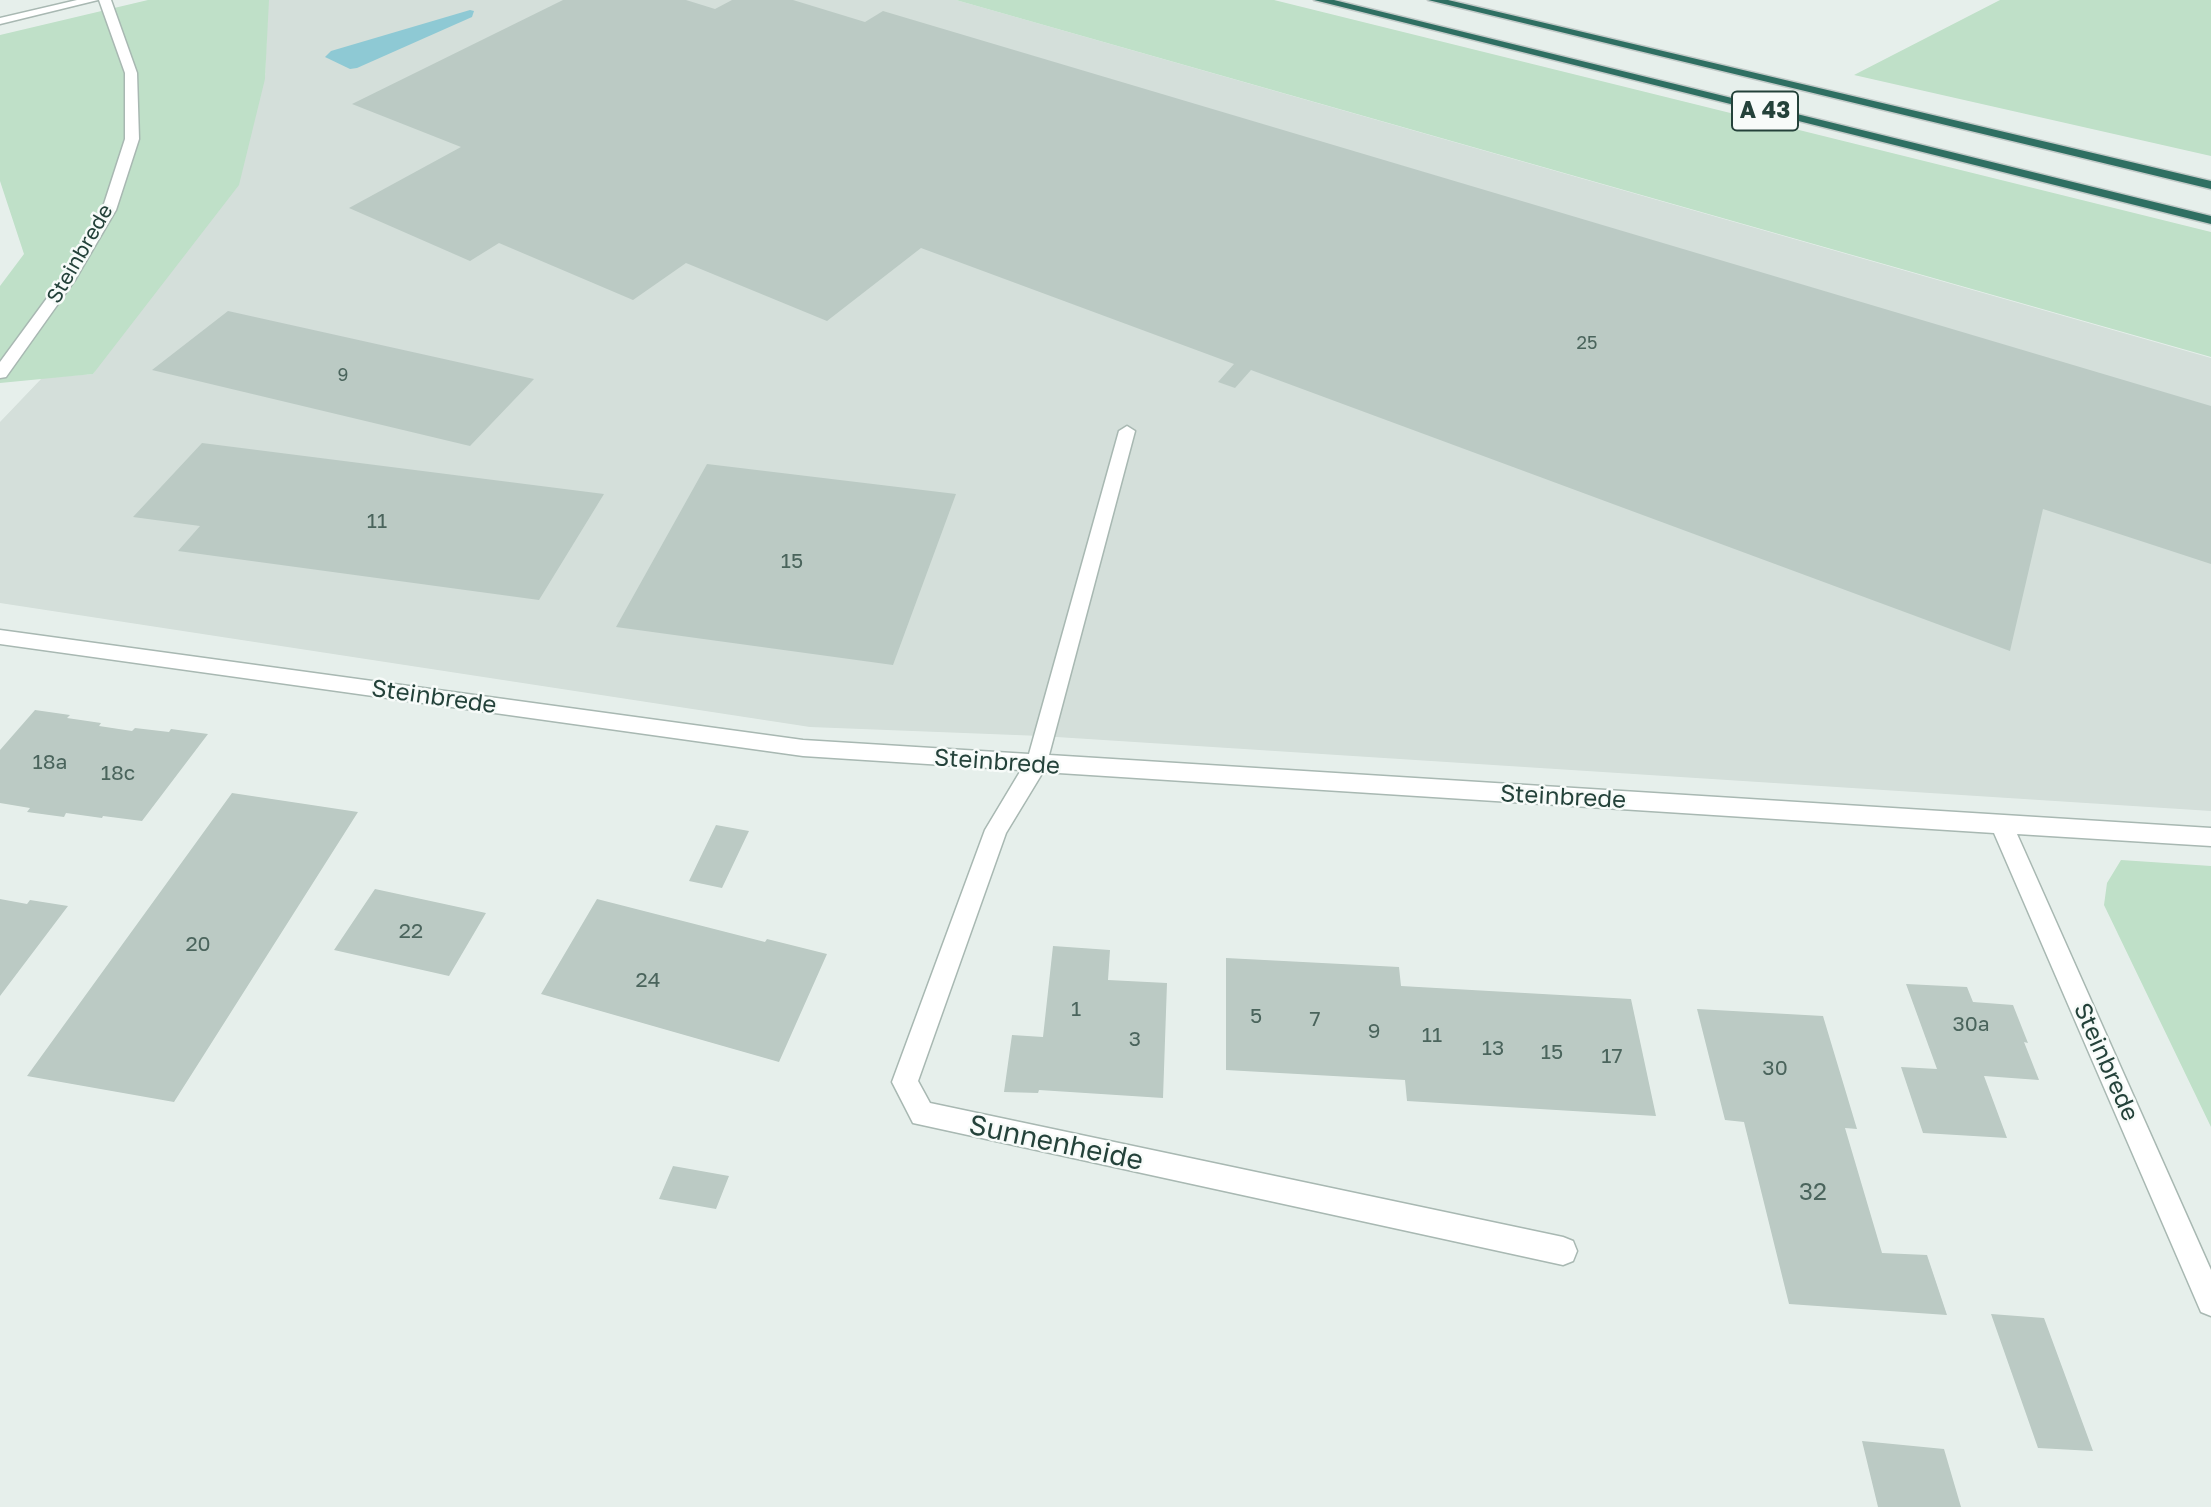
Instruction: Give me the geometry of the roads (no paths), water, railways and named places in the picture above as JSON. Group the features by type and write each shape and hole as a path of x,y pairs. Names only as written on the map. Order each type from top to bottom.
{"highway":[{"name":"A 43","path":"1320,0 1938,155 2211,220"},
{"name":"A 43","path":"1434,0 2211,185"}],"street":[{"path":"0,21 92,0"},
{"name":"Steinbrede","path":"0,373 68,280 109,210 131,139 131,73 106,0"},
{"name":"Sunnenheide","path":"1127,431 1036,765 996,830 905,1082 922,1114 1563,1251"},
{"name":"Steinbrede","path":"0,637 803,748 1036,765 2211,837"},
{"name":"Steinbrede","path":"2001,823 2211,1301"}],"water":[{"path":"474,11 472,17 357,68 350,69 325,57 331,51"}]}
